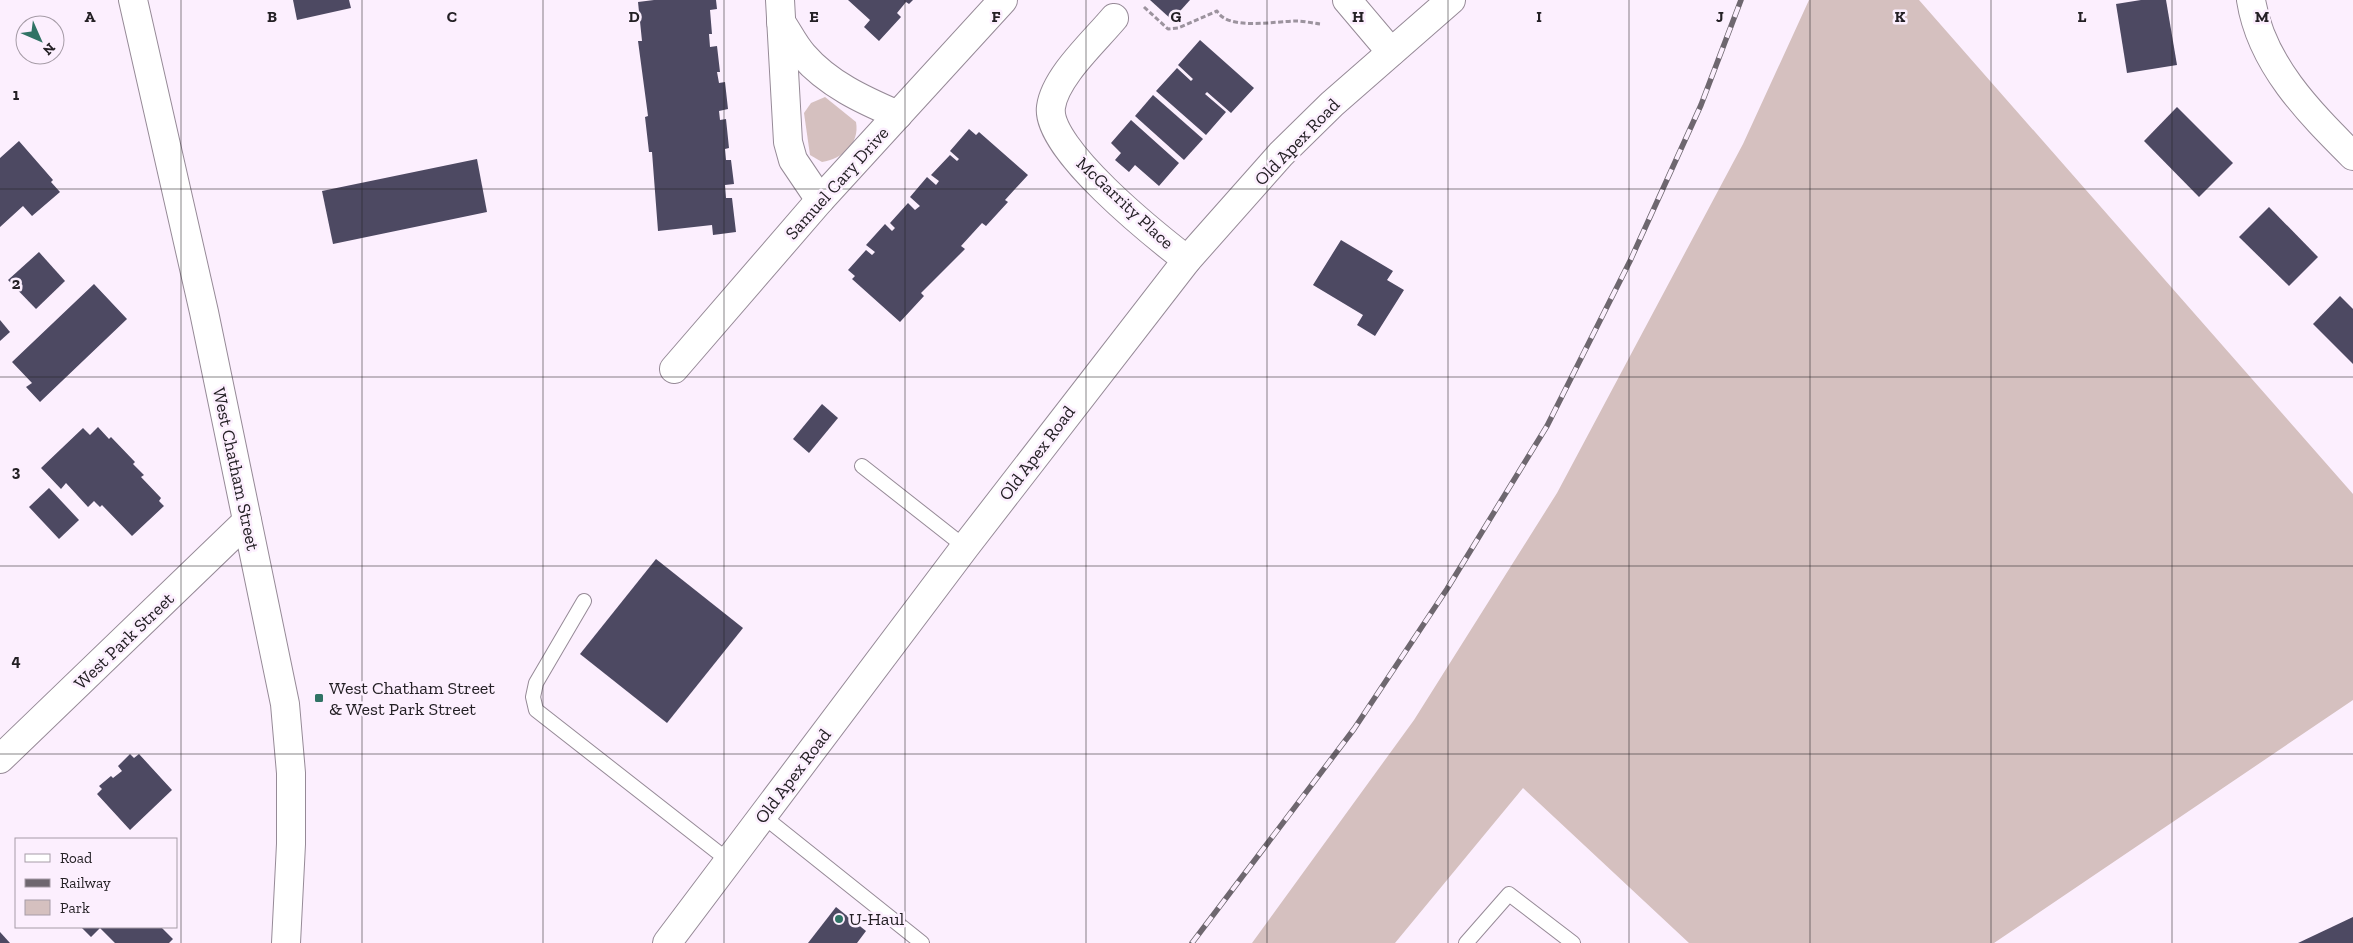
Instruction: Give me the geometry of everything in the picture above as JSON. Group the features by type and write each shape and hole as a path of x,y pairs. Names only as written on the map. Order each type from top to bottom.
{"street":[{"name":"West Chatham Street","path":"133,0 204,312 286,704 291,773 291,826 286,943"},
{"name":"Samuel Cary Drive","path":"674,369 820,200 1003,0"},
{"path":"1347,0 1391,52"},
{"name":"Old Apex Road","path":"667,943 965,547 1187,260 1281,154 1332,104 1450,0"},
{"path":"2251,0 2255,22 2266,48 2286,82 2353,156"},
{"path":"780,10 802,54 827,78 868,102 898,115"},
{"path":"780,10 788,142 793,160 820,200"},
{"name":"McGarrity Place","path":"1114,18 1059,83 1051,108 1054,126 1072,154 1096,180 1154,235 1187,260"},
{"name":"West Park Street","path":"0,759 247,521"}],"lane":[{"path":"862,466 965,547"},
{"path":"584,601 536,684 533,697 536,710 729,861"},
{"path":"763,816 922,943"},
{"path":"1466,943 1509,894 1573,943"}],"path":[{"path":"1143,6 1168,29 1178,28 1217,11 1220,16 1231,21 1260,23 1297,21 1320,24"}],"green space":[{"path":"1809,0 1919,0 2353,494 2353,700 1994,943 1689,943 1523,788 1395,943 1252,943 1414,720 1557,493 1743,144"},
{"path":"825,97 856,122 857,130 852,144 843,154 822,162 810,155 804,113 811,103"}],"building":[{"path":"293,0 349,0 351,8 297,20"},
{"path":"654,0 716,0 717,9 710,10 712,34 709,34 710,47 717,46 720,72 717,72 719,83 725,82 728,109 719,111 720,120 726,119 729,148 725,149 726,160 731,160 734,184 725,185 726,198 732,198 736,232 713,235 712,225 658,231 652,152 649,152 645,117 648,116 638,41 642,41 638,2"},
{"path":"848,0 913,0 909,4 906,2 897,13 901,17 879,41 864,27 870,20"},
{"path":"1150,0 1190,0 1172,20"},
{"path":"2141,0 2166,0 2177,65 2127,73 2116,4"},
{"path":"1200,40 1254,88 1231,113 1207,92 1205,94 1226,112 1206,135 1156,91 1177,68 1191,81 1193,79 1178,65"},
{"path":"1153,95 1203,139 1184,160 1135,116"},
{"path":"2177,107 2233,163 2199,197 2144,141"},
{"path":"1131,120 1179,163 1159,186 1135,165 1129,172 1115,160 1121,153 1111,143"},
{"path":"969,129 976,135 979,132 1028,175 1005,200 1008,202 986,226 982,223 961,246 965,249 921,293 924,296 900,322 852,279 855,276 848,270 866,250 872,255 875,252 866,245 885,224 892,231 895,228 890,223 908,203 915,210 920,206 910,197 927,177 936,185 939,181 931,175 950,155 957,161 959,159 950,151"},
{"path":"19,141 53,180 51,182 60,192 32,216 23,206 0,227 0,158"},
{"path":"477,159 487,212 333,244 322,191"},
{"path":"2269,207 2318,257 2289,286 2239,237"},
{"path":"1341,240 1393,271 1387,280 1404,290 1375,336 1357,325 1363,315 1313,285"},
{"path":"39,252 65,281 36,309 8,280"},
{"path":"94,284 127,319 40,402 26,387 32,383 12,362"},
{"path":"2340,296 2353,309 2353,364 2313,324"},
{"path":"0,320 10,332 0,341"},
{"path":"822,404 838,418 809,453 793,439"},
{"path":"98,427 109,439 111,437 135,462 133,464 144,475 141,477 161,498 159,501 164,506 132,536 102,505 100,507 94,501 88,507 66,483 61,489 41,468 83,428 90,435"},
{"path":"49,488 79,520 59,539 29,507"},
{"path":"656,559 743,628 667,723 580,654"},
{"path":"130,754 134,758 139,754 172,790 130,830 97,794 102,789 99,786 111,776 113,778 122,771 118,766"},
{"name":"U-Haul","path":"836,907 866,931 857,943 808,943"},
{"path":"2353,917 2353,943 2298,943"},
{"path":"82,928 100,928 91,937"},
{"path":"100,928 162,928 173,939 169,943 115,943"},
{"path":"0,932 10,943 0,943"}],"railway":[{"path":"1192,943 1354,729 1447,589 1547,426 1630,261 1701,105 1741,0"}],"place":[{"name":"West Chatham Street & West Park Street","path":"319,698"},
{"name":"U-Haul","path":"839,919"}]}
